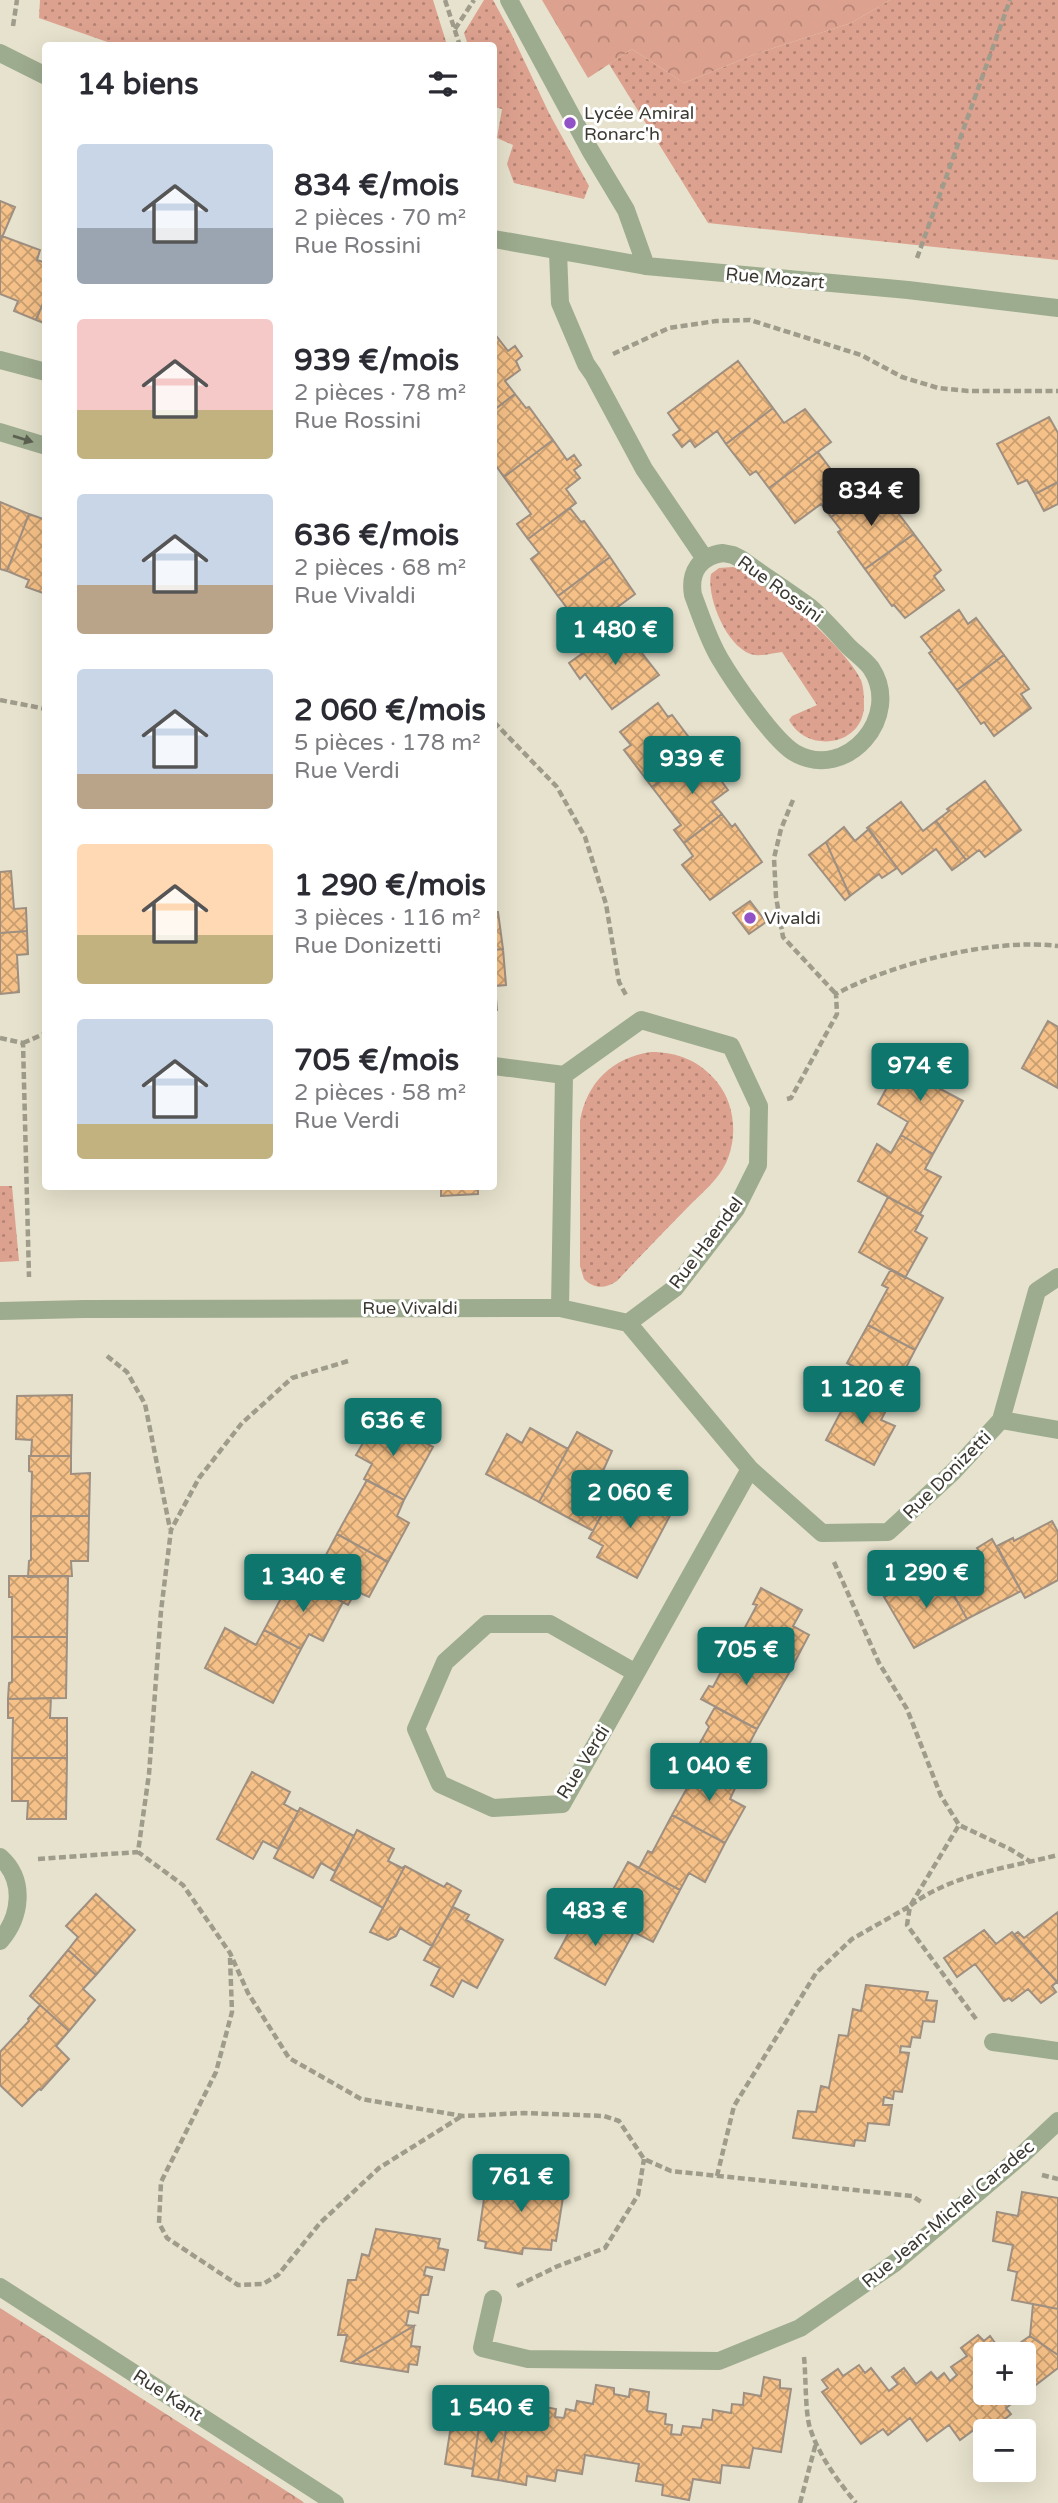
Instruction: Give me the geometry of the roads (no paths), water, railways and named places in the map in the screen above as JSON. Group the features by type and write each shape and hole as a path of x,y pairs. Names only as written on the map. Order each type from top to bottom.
{"street":[{"path":"512,2 590,150 626,210 646,266"},
{"path":"0,53 42,74"},
{"name":"Rue Mozart","path":"497,240 646,266 908,290 1058,308"},
{"path":"558,252 560,303 586,364 644,469 705,559"},
{"path":"0,360 42,371"},
{"path":"0,432 42,445"},
{"name":"Rue Rossini","path":"723,553 741,559 812,610 871,668 879,685 881,704 867,739 853,751 835,758 816,760 798,755 781,744 719,658 693,595 693,573 705,559 723,553"},
{"name":"Rue Haendel","path":"564,1075 641,1020 731,1046 759,1106 758,1165 736,1209 675,1288 628,1323"},
{"path":"497,1066 564,1075 560,1308"},
{"name":"Rue Donizetti","path":"750,1469 821,1533 888,1532 953,1472 1001,1420 1037,1291 1058,1277"},
{"name":"Rue Vivaldi","path":"0,1311 98,1308 560,1308 628,1323"},
{"path":"628,1323 750,1469"},
{"name":"Rue Donizetti","path":"1001,1420 1058,1430"},
{"name":"Rue Verdi","path":"636,1673 550,1624 487,1624 445,1662 416,1729 440,1784 493,1808 562,1804 636,1673 750,1469"},
{"path":"0,1857 15,1878 19,1896 9,1931 0,1941"},
{"path":"993,2042 1058,2051"},
{"name":"Rue Jean-Michel Caradec","path":"493,2298 482,2348 528,2359 719,2361 800,2328 897,2262 1022,2155 1058,2120"},
{"name":"Rue Kant","path":"0,2287 335,2503"}],"place":[{"name":"Lycée Amiral Ronarc'h","path":"570,123"},
{"name":"Vivaldi","path":"750,918"}]}
